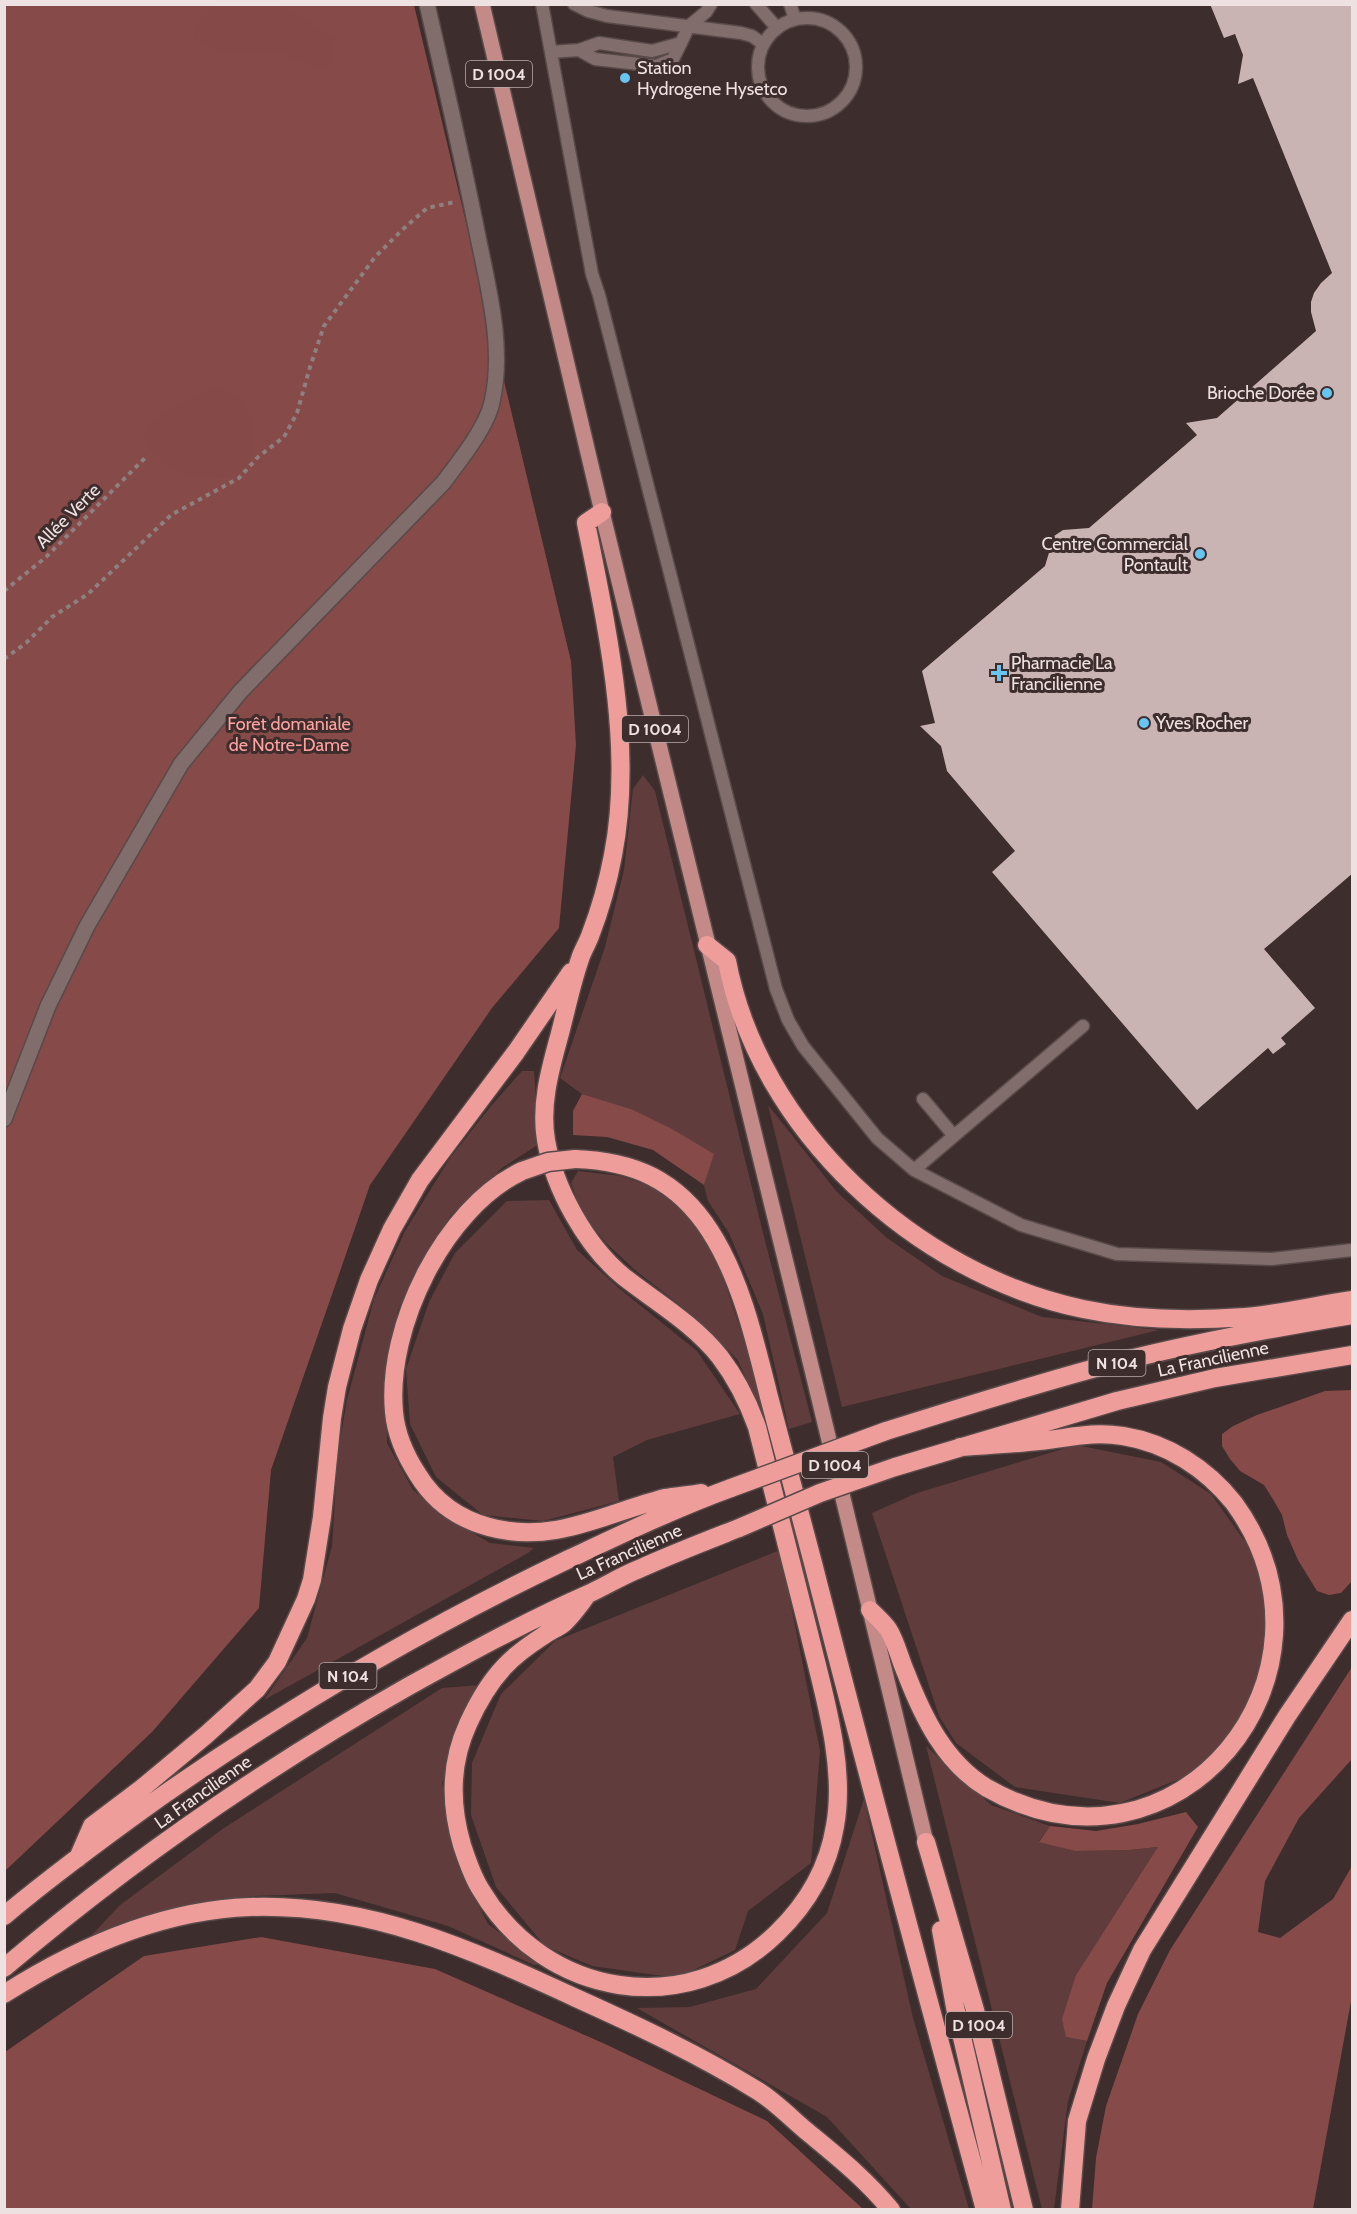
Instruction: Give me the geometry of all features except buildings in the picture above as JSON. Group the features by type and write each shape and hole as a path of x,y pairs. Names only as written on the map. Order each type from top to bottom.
{"highway":[{"path":"588,1594 564,1623 544,1634 506,1665 485,1692 461,1742 456,1761 453,1782 457,1827 470,1869 481,1891 495,1911 525,1944 556,1964 595,1981 628,1986 662,1987 696,1980 732,1967 752,1956 794,1917 809,1897 829,1852 836,1825 838,1789 835,1754 819,1673 758,1427 747,1400 718,1355 695,1331 612,1266 573,1215 560,1185 546,1140 545,1099 550,1069 580,958 590,936 606,887 620,815 620,735 616,693 604,614 586,523 602,512"},
{"path":"707,945 727,961 732,985 748,1032 774,1084 805,1131 841,1172 885,1212 941,1251 985,1275 1033,1294 1082,1309 1110,1313 1192,1319 1247,1317 1353,1300"},
{"path":"78,1858 92,1826 207,1736 256,1689 277,1662 303,1607 312,1580 319,1539 332,1418 352,1329 369,1280 392,1230 420,1180 522,1044 580,958"},
{"path":"727,1489 666,1498 571,1528 528,1533 476,1524 453,1511 427,1490 410,1463 399,1437 394,1412 397,1356 413,1300 438,1253 483,1196 496,1185 522,1171 548,1162 575,1159 604,1160 626,1165 654,1177 671,1188 698,1215 721,1249 745,1311 763,1374 849,1706 985,2210"},
{"name":"La Francilienne","path":"4,1916 78,1858 222,1754 337,1683 440,1624 623,1534 727,1489 886,1431 1043,1383 1116,1363 1204,1343 1353,1315"},
{"name":"La Francilienne","path":"4,1968 42,1936 141,1861 245,1786 357,1716 455,1660 637,1569 820,1493 960,1447 1117,1401 1215,1378 1353,1355"},
{"path":"870,1610 889,1631 919,1705 941,1745 967,1773 987,1787 1042,1810 1092,1817 1132,1811 1178,1796 1201,1781 1225,1759 1258,1716 1275,1673 1280,1634 1277,1596 1261,1542 1251,1523 1226,1493 1185,1459 1165,1448 1125,1437 1080,1434 1042,1441 960,1447"},
{"path":"1070,2210 1077,2121 1100,2048 1116,2006 1142,1950 1287,1716 1353,1620"},
{"name":"D 1004","path":"926,1842 955,2007 1002,2210"},
{"name":"D 1004","path":"926,1842 975,2010 1024,2210"},
{"path":"4,1994 39,1972 78,1952 158,1922 202,1912 248,1907 295,1907 339,1912 384,1921 444,1940 500,1963 657,2036 760,2092 871,2185 891,2210"}],"main road":[{"name":"D 1004","path":"482,4 602,512 926,1842"}],"street":[{"path":"4,1119 48,1006 87,926 181,764 240,692 443,483 464,456 492,405 497,369 492,308 427,4"}],"lane":[{"path":"542,4 592,274 600,295 644,465 776,989 788,1020 803,1046 877,1138 914,1170 1021,1225 1117,1254 1272,1259 1353,1250"},
{"path":"574,4 607,16 747,34 764,44"},
{"path":"551,52 579,50 595,59 656,66 672,59 689,26 706,12 711,4"},
{"path":"756,4 777,28"},
{"path":"792,9 809,18 826,21 840,30 850,44 856,60 855,77 849,93 838,105 824,113 804,116 789,113 768,97 759,79 759,58 764,44 792,9"},
{"path":"914,1170 1083,1026"},
{"path":"923,1099 954,1136"}],"path":[{"path":"4,658 26,643 52,617 88,594 171,515 239,478 258,457 284,437 297,413 324,326 375,257 427,208 470,198"},
{"name":"Allée Verte","path":"4,591 45,558 147,456"}],"shaded area":[{"path":"218,5 277,5 306,20 331,39 333,52 331,59 323,68 306,64 279,52 223,50 202,44 193,37 196,26 201,18"},
{"path":"213,390 229,393 242,402 252,433 252,451 248,464 239,472 227,476 201,476 175,468 153,453 144,435 150,424 192,398"},
{"path":"643,775 655,791 764,1237 812,1422 789,1429 763,1314 729,1233 708,1201 704,1185 713,1154 631,1109 582,1094 560,1078 605,947 624,870 633,789"},
{"path":"522,1071 534,1071 539,1144 502,1168 450,1216 425,1257 398,1310 386,1379 387,1443 413,1490 446,1517 490,1543 534,1548 264,1700 307,1638 332,1546 338,1452 347,1400 374,1299 405,1231 450,1158"},
{"path":"768,1105 837,1192 887,1238 942,1276 1042,1317 1159,1330 842,1407"},
{"path":"578,1171 621,1176 659,1189 690,1217 713,1247 770,1419 766,1420 737,1359 694,1316 635,1270 606,1243 582,1213 571,1183"},
{"path":"549,1200 577,1250 621,1290 697,1351 740,1414 647,1440 613,1457 619,1501 543,1521 483,1515 436,1477 410,1424 406,1369 429,1302 455,1253 507,1201"},
{"path":"1076,1445 1161,1462 1211,1494 1256,1557 1268,1625 1260,1686 1236,1734 1189,1775 1120,1803 1015,1787 956,1743 939,1716 872,1513 917,1493"},
{"path":"780,1550 820,1751 811,1863 748,1911 735,1950 677,1978 592,1966 545,1946 496,1887 471,1815 472,1763 501,1694 555,1641"},
{"path":"480,1685 442,1783 458,1866 488,1924 540,1964 534,1965 448,1926 335,1893 252,1896 148,1915 91,1936 120,1905 224,1828 442,1688"},
{"path":"926,1746 991,1805 1050,1826 1039,1841 1075,1851 1159,1847 1076,1975 1066,2037 1087,2041 1068,2101 1054,2209 1042,2209"},
{"path":"864,1799 913,2018 969,2209 911,2209 827,2117 637,2008 690,2007 756,1989 827,1913"}],"green space":[{"name":"Forêt domaniale de Notre-Dame","path":"5,5 414,5 571,661 576,745 559,928 492,1008 370,1185 271,1470 259,1608 152,1732 5,1871"},
{"path":"582,1094 631,1109 672,1129 714,1154 704,1185 653,1150 607,1137 573,1135 573,1111"},
{"path":"1352,1390 1352,1581 1341,1593 1329,1595 1317,1591 1298,1560 1287,1535 1282,1515 1274,1501 1264,1485 1240,1471 1230,1459 1222,1446 1222,1434 1257,1415 1325,1391"},
{"path":"1352,1667 1352,1759 1299,1818 1265,1881 1258,1932 1280,1938 1333,1899 1352,1866 1352,1996 1313,2209 1092,2209 1096,2158 1106,2106 1138,2014 1170,1950"},
{"path":"1186,1812 1198,1827 1107,1983 1087,2041 1066,2037 1062,2019 1076,1975 1158,1847 1075,1851 1039,1842 1050,1826 1096,1831 1138,1824"},
{"path":"261,1937 435,1969 605,2044 767,2121 863,2209 5,2209 5,2052 144,1956"}],"place":[{"name":"Station Hydrogene Hysetco","path":"625,78"},
{"name":"Brioche Dorée","path":"1327,393"},
{"name":"Centre Commercial Pontault","path":"1200,554"},
{"name":"Pharmacie La Francilienne","path":"999,673"},
{"name":"Yves Rocher","path":"1144,723"}]}
